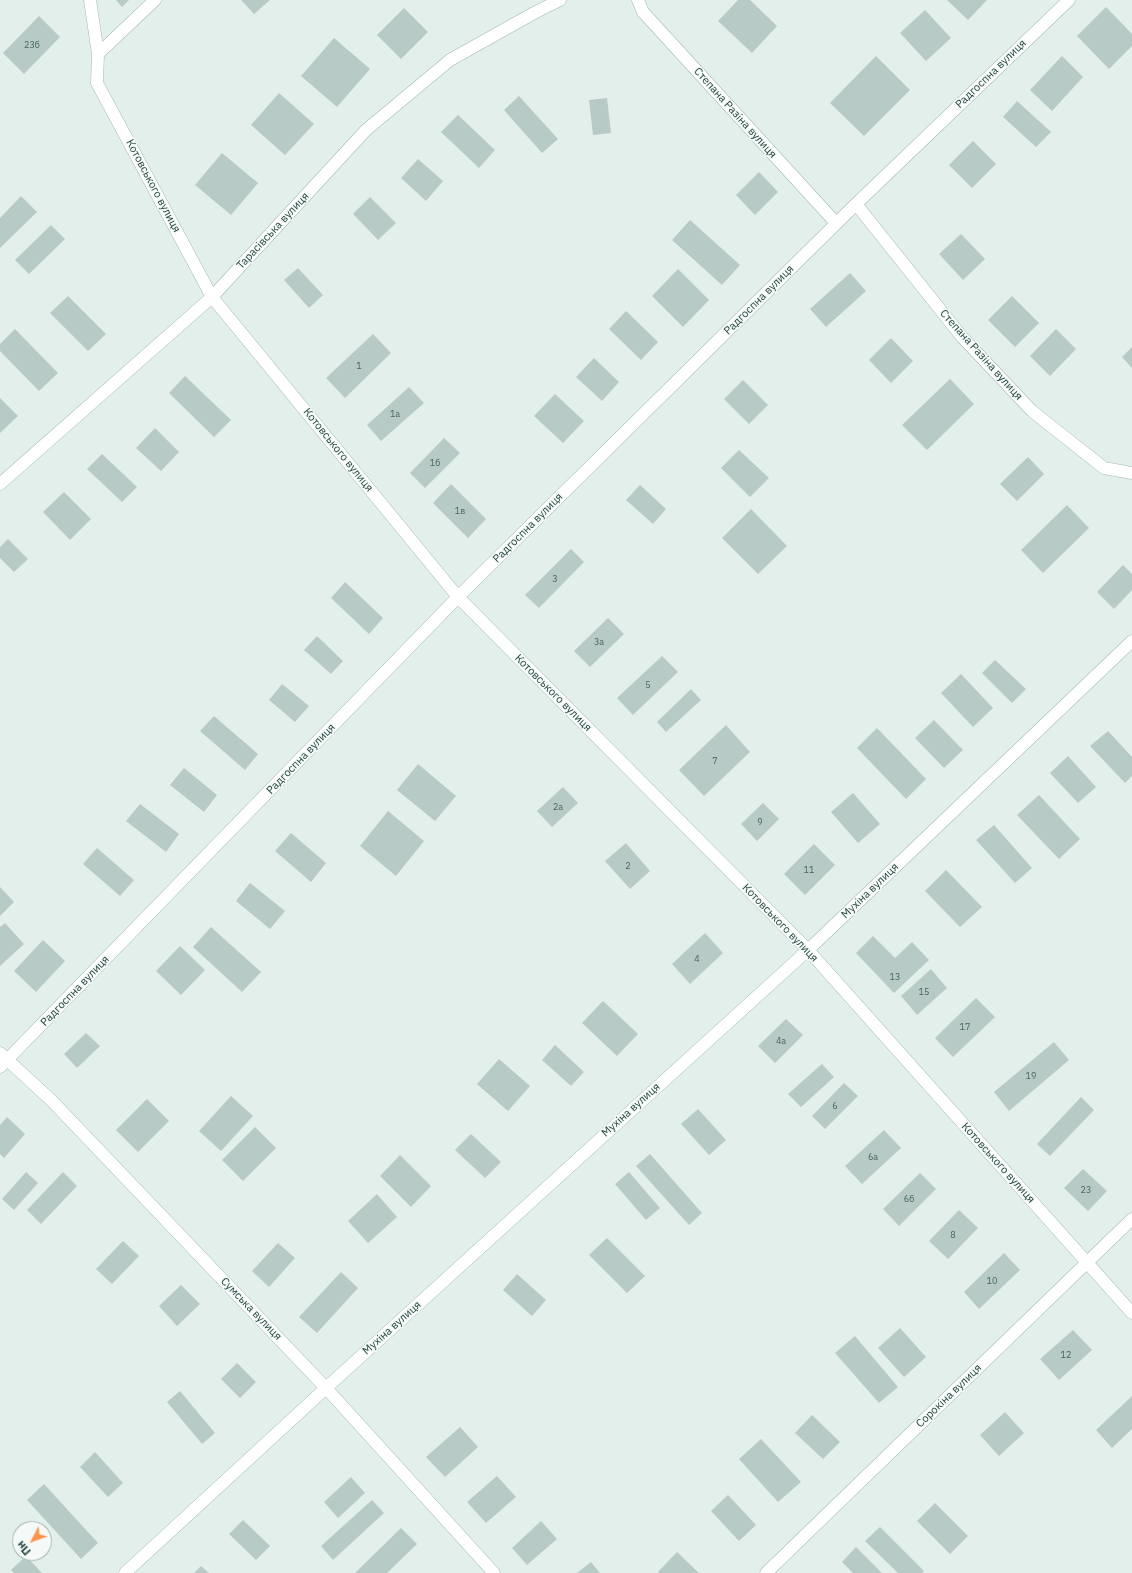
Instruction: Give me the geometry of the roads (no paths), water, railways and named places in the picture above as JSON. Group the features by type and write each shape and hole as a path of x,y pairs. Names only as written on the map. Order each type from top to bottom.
{"street":[{"name":"Котовського вулиця","path":"90,0 98,54 97,83 212,297 458,597 808,950 1132,1313"},
{"path":"98,54 155,0"},
{"name":"Тарасівська вулиця","path":"0,484 212,297 366,130 450,60 560,0"},
{"name":"Степана Разіна вулиця","path":"638,0 643,12 836,223"},
{"name":"Радгоспна вулиця","path":"2,1060 458,597 836,223 1069,0"},
{"name":"Степана Разіна вулиця","path":"856,204 962,337 1032,410 1104,468 1132,473"},
{"name":"Мухіна вулиця","path":"125,1573 326,1388 808,950 1132,641"},
{"name":"Сумська вулиця","path":"2,1060 52,1101 326,1388 494,1573"},
{"name":"Сорокіна вулиця","path":"766,1573 1132,1220"}]}
